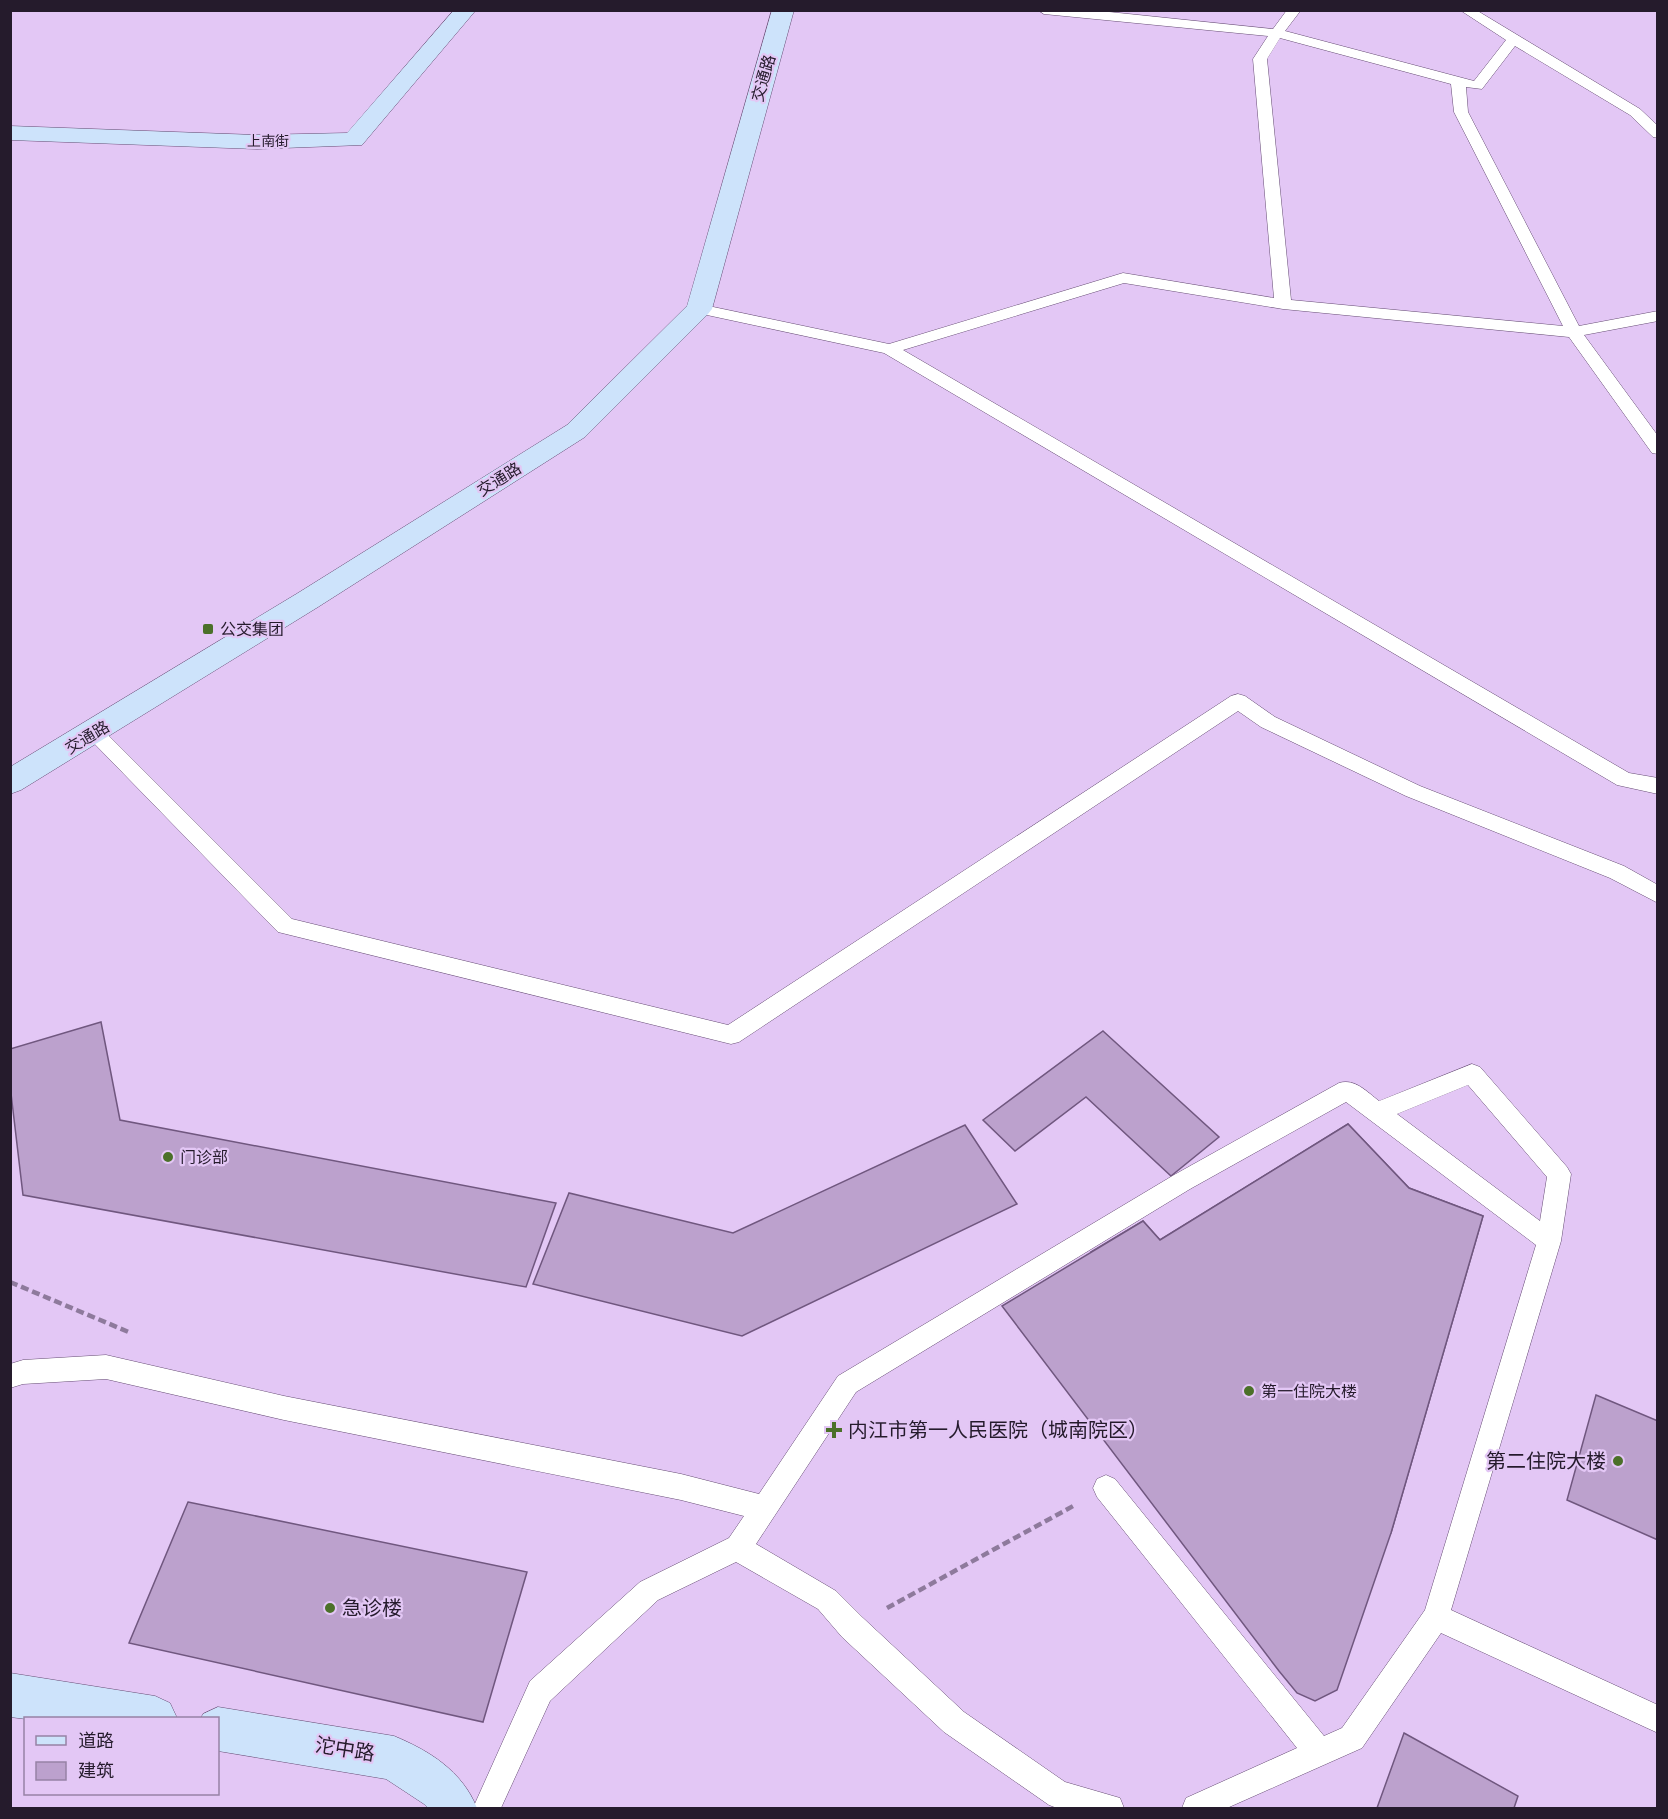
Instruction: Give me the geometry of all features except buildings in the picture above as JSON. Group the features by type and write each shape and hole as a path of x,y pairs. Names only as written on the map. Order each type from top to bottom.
{"main road":[{"name":"上南街","path":"10,133 257,142 354,140 466,10"},
{"name":"交通路","path":"10,782 94,733 576,430 699,309 783,10"},
{"path":"10,1695 143,1717"},
{"name":"沱中路","path":"219,1729 394,1758 440,1788 455,1809"}],"lane":[{"path":"1044,10 1276,33 1477,86 1514,38"},
{"path":"1283,304 1260,59 1286,19 1295,10"},
{"path":"1466,10 1635,112 1658,134"},
{"path":"1458,81 1461,112 1574,332 1658,449"},
{"path":"889,349 1124,278 1283,304 1574,332 1658,316"},
{"path":"699,309 889,349 1624,780 1658,786"},
{"path":"94,733 285,926 731,1035 1238,700 1268,722 1413,791 1617,872 1658,895"},
{"path":"1196,1809 1352,1738 1436,1617 1549,1241 1559,1174 1472,1074 1377,1112"},
{"path":"488,1809 540,1691 649,1591 721,1554 738,1548 847,1384 1182,1182 1347,1090 1549,1241"},
{"path":"10,1376 23,1372 106,1367 284,1408 681,1487 765,1508"},
{"path":"1106,1488 1319,1753"},
{"path":"738,1548 827,1600 852,1627 954,1722 1059,1795 1110,1809"},
{"path":"1436,1617 1658,1719"}],"path":[{"path":"852,1627 1106,1488"}],"place":[{"name":"公交集团","path":"208,629"},
{"name":"门诊部","path":"168,1157"},
{"name":"第一住院大楼","path":"1249,1391"},
{"name":"内江市第一人民医院（城南院区）","path":"834,1430"},
{"name":"第二住院大楼","path":"1618,1461"},
{"name":"急诊楼","path":"330,1608"}]}
